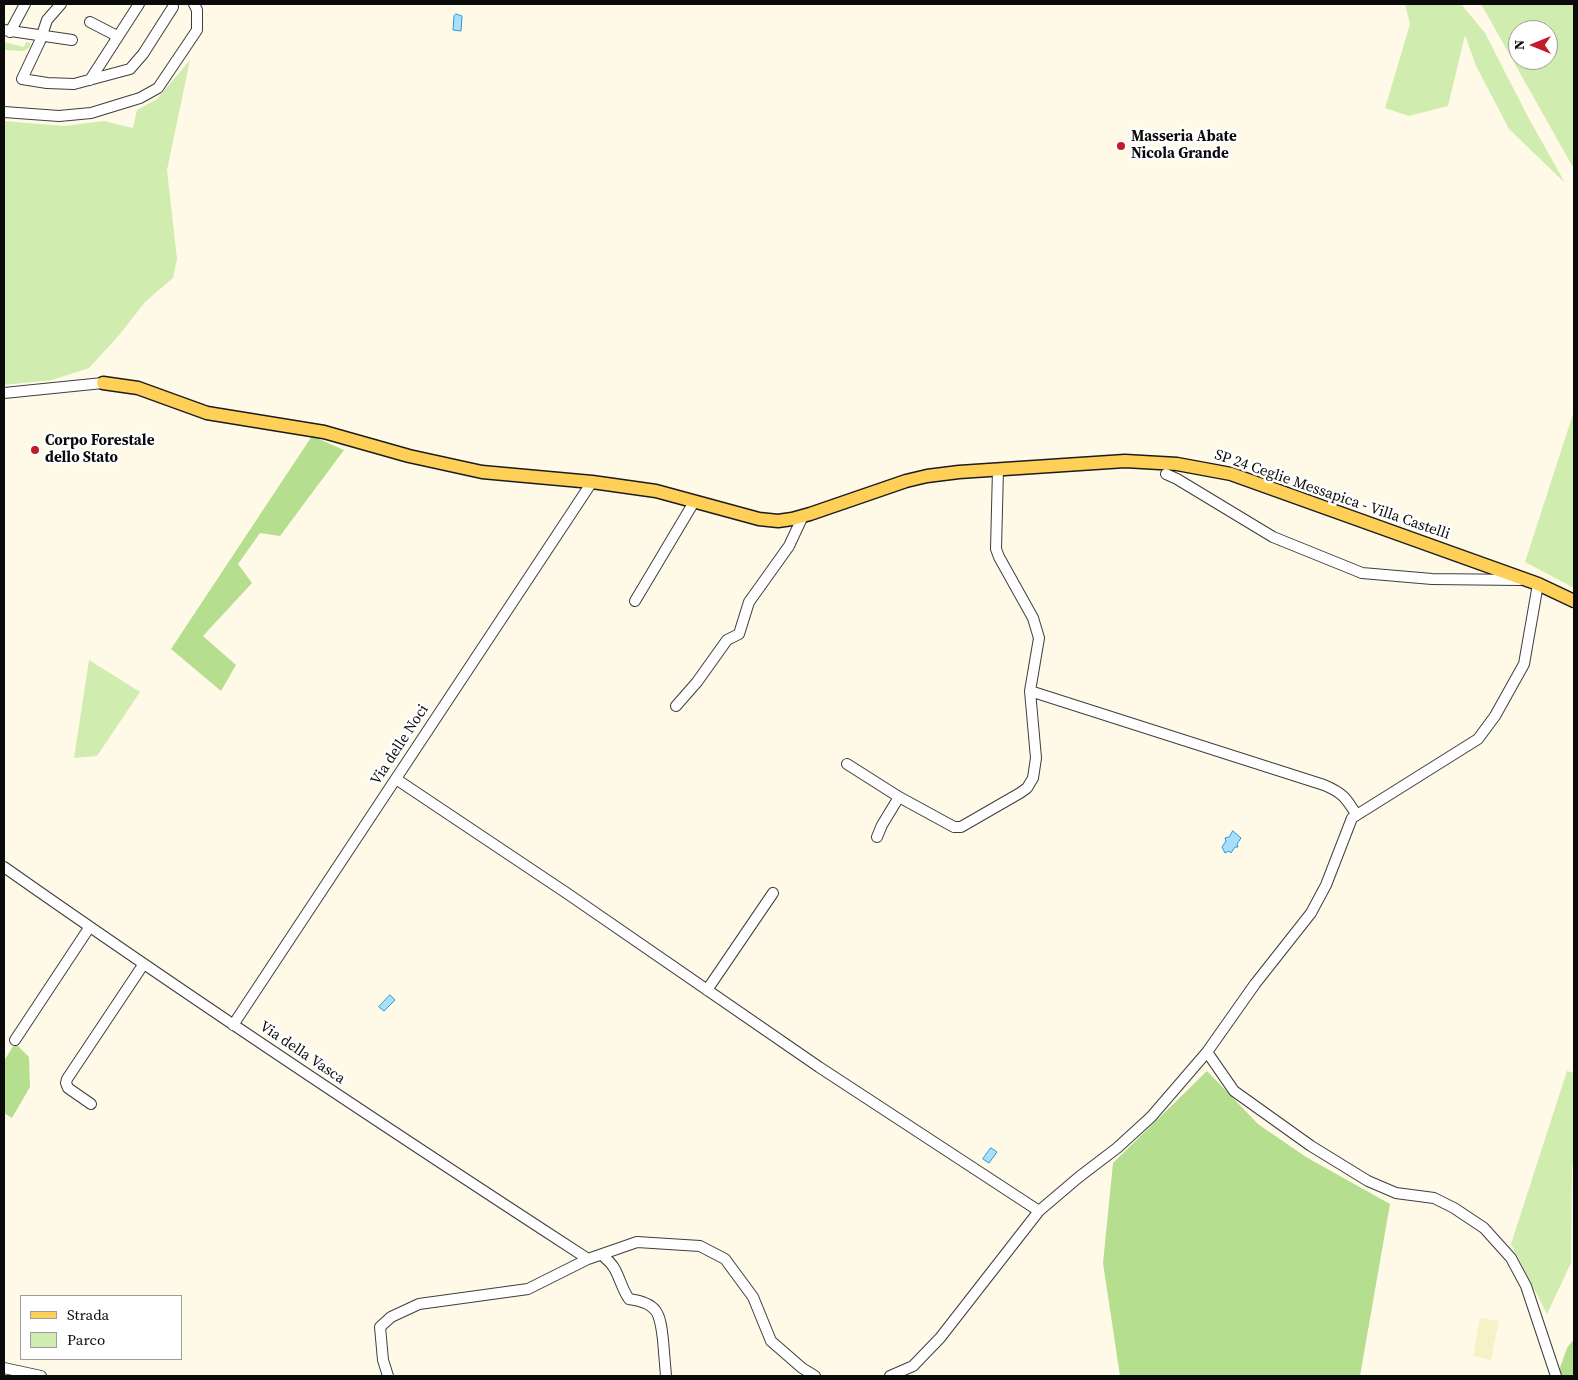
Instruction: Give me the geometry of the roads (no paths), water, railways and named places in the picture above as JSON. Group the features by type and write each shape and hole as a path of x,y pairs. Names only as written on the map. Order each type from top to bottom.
{"main road":[{"name":"SP 24 Ceglie Messapica - Villa Castelli","path":"103,383 138,388 207,413 324,432 409,456 482,472 592,482 656,492 759,518 778,520 803,516 906,480 927,476 1108,460 1177,464 1230,474 1533,582 1574,601"}],"street":[{"path":"25,4 7,31 72,40"},
{"path":"61,4 47,20 42,37 22,79 47,83 74,84 130,69 143,54 173,7"},
{"path":"90,80 139,4"},
{"path":"4,112 59,116 92,113 140,98 158,88 197,30 197,10 194,4"},
{"path":"90,22 117,36"},
{"path":"4,393 103,383"},
{"path":"1176,479 1177,464"},
{"path":"847,764 899,797 954,827 961,827 1027,788 1034,778 1036,758 1030,691 1039,638 1033,618 998,557 996,549 998,469"},
{"path":"890,1376 913,1366 940,1338 1039,1211 1079,1176 1117,1148 1151,1117 1207,1052 1256,984 1311,913 1326,885 1352,818 1478,738 1495,716 1524,664 1533,582 1432,579 1362,573 1273,537 1166,474"},
{"name":"Via delle Noci","path":"233,1026 592,482"},
{"path":"635,601 694,502"},
{"path":"676,706 697,682 727,640 739,634 749,602 789,546 803,516"},
{"path":"1030,691 1324,785 1346,796 1356,814"},
{"path":"396,779 819,1067 1039,1211"},
{"path":"877,837 899,797"},
{"name":"Via della Vasca","path":"4,868 233,1026 588,1259"},
{"path":"707,990 773,893"},
{"path":"15,1040 89,928"},
{"path":"91,1104 68,1088 66,1083 143,965"},
{"path":"1207,1052 1234,1090 1312,1146 1368,1181 1396,1193 1434,1198 1454,1208 1484,1228 1511,1258 1526,1286 1556,1376"},
{"path":"388,1376 380,1327 391,1317 419,1304 528,1289 588,1259 637,1242 700,1246 725,1259 753,1297 771,1341 802,1368 816,1376"},
{"path":"605,1253 605,1258 612,1263 623,1291 629,1299 642,1301 654,1309 660,1318 666,1376"},
{"path":"4,1368 41,1376"}],"water":[{"path":"456,14 462,16 461,31 453,30 454,16"},
{"path":"1233,831 1241,838 1237,844 1238,847 1235,847 1231,853 1229,851 1225,853 1222,847 1226,841 1225,838 1229,837"},
{"path":"390,995 395,1000 384,1011 379,1007"},
{"path":"991,1148 997,1152 989,1163 983,1159"}],"place":[{"name":"Masseria Abate Nicola Grande","path":"1121,146"},
{"name":"Corpo Forestale dello Stato","path":"35,450"}]}
